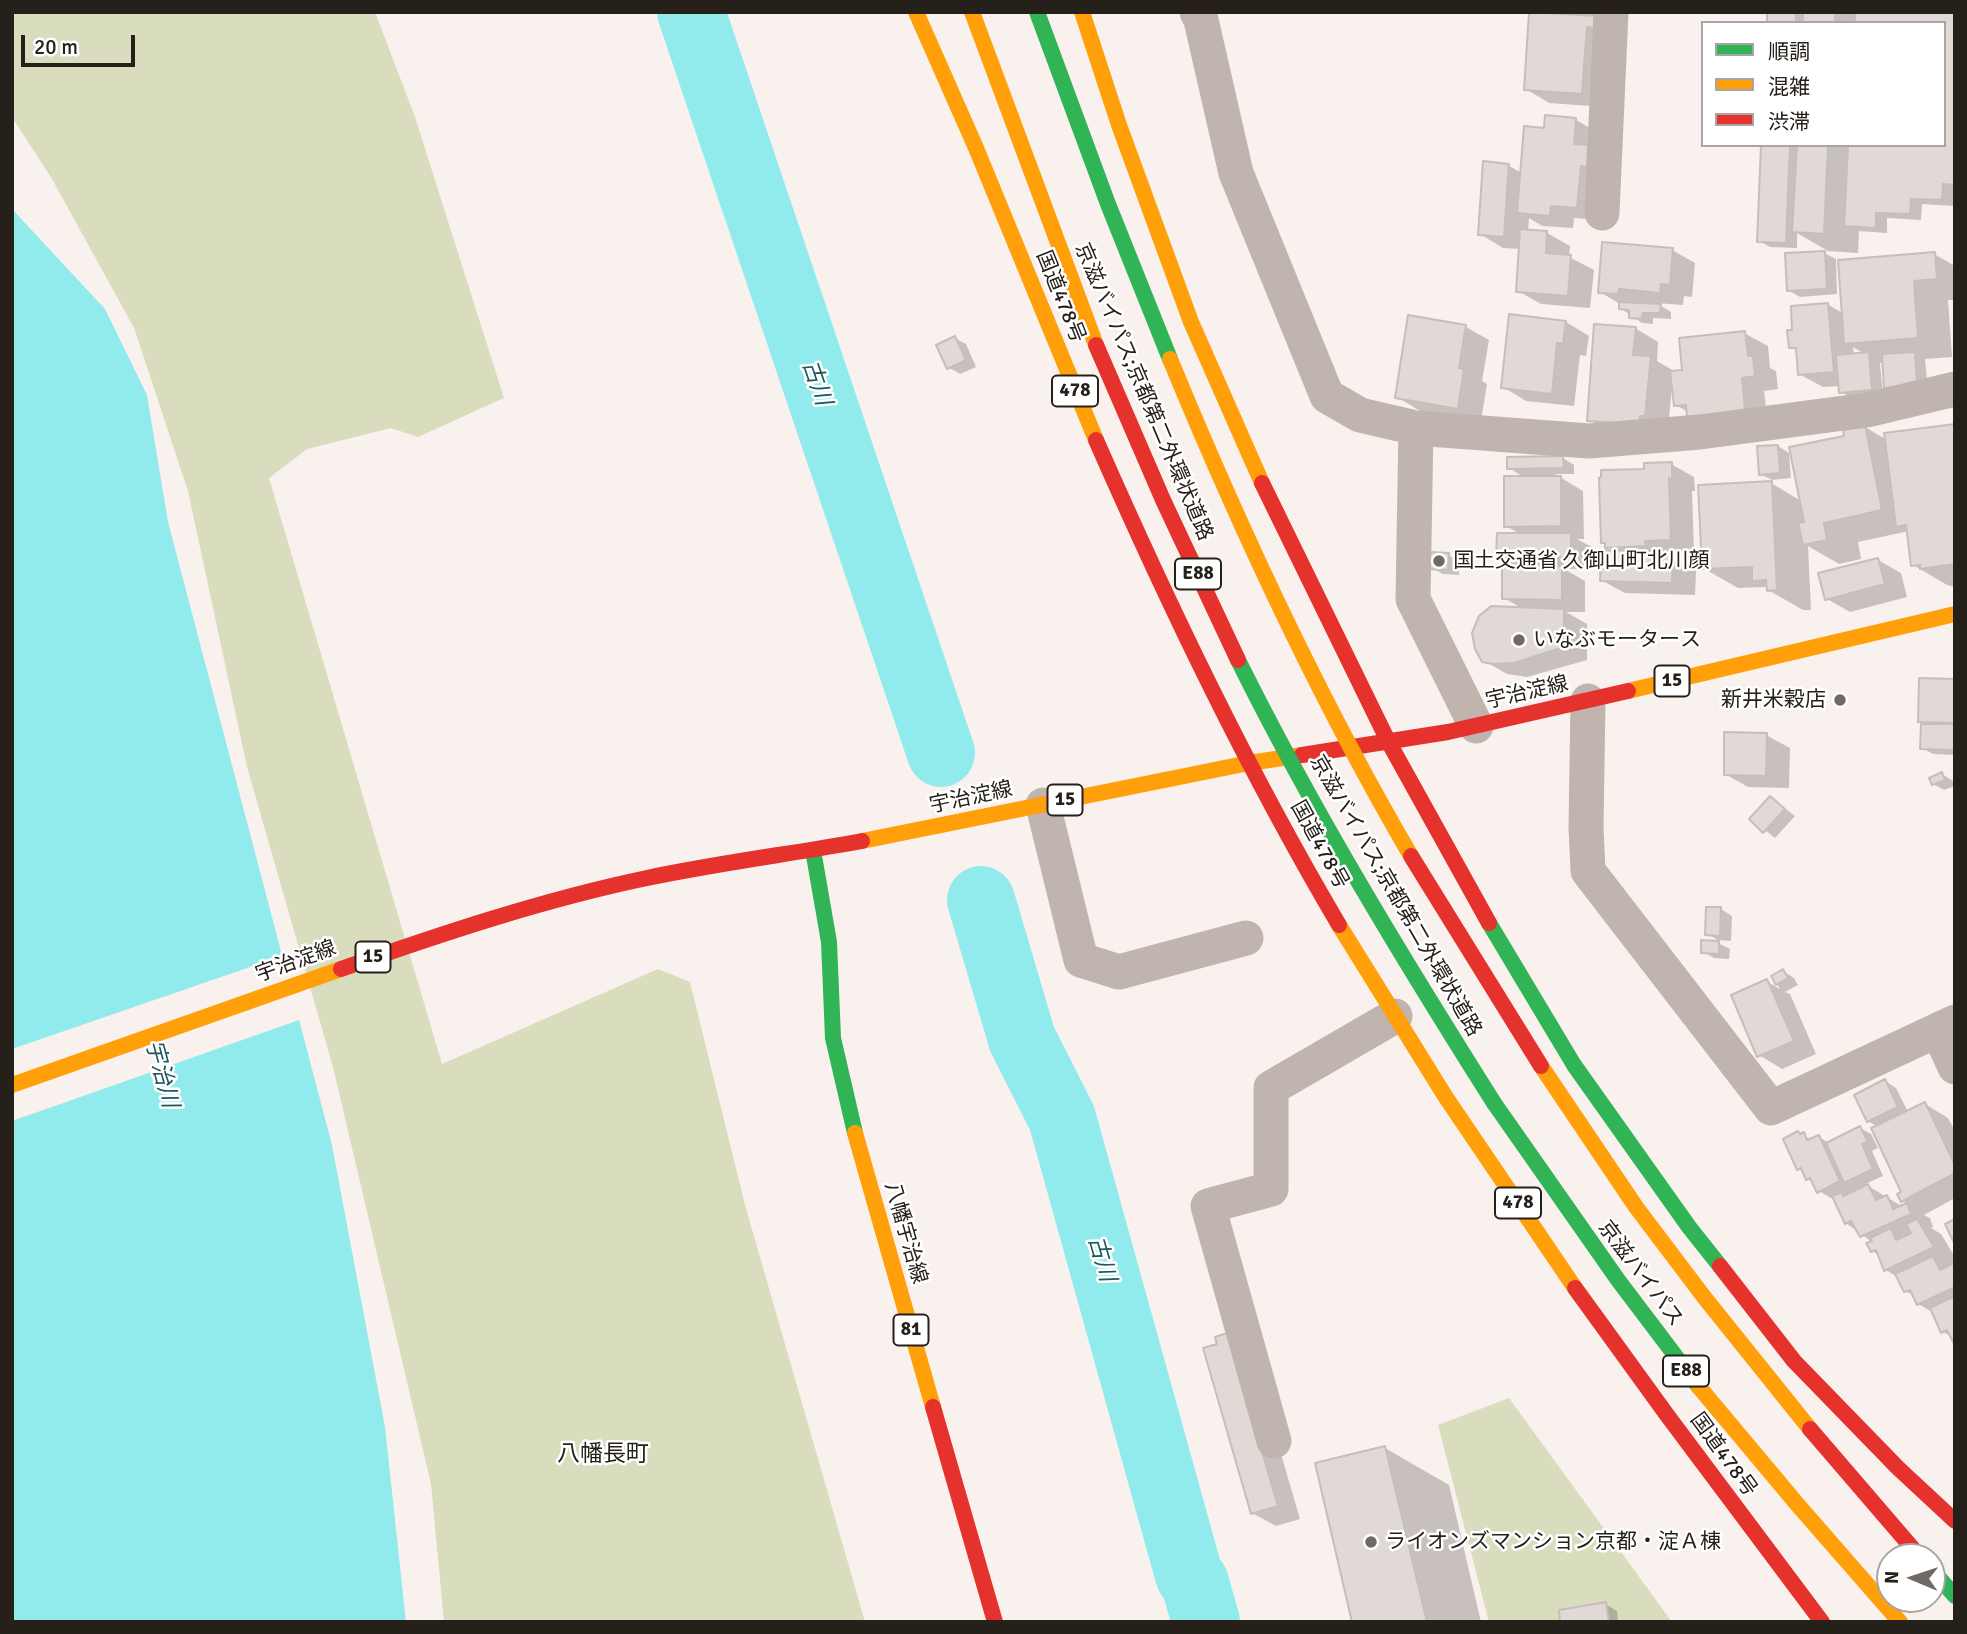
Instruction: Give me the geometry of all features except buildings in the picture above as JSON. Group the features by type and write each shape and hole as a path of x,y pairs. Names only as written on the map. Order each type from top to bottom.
{"main road":[{"name":"国道478号","path":"916,12 975,145 1093,433 1169,601 1249,763 1317,887 1414,1049 1521,1207 1622,1352 1822,1622"},
{"path":"930,12 975,145"},
{"name":"京滋バイパス;京都第二外環状道路","path":"972,12 1067,269 1137,442 1221,622 1313,803 1407,966 1494,1103"},
{"name":"京滋バイパス;京都第二外環状道路","path":"1037,12 1123,242 1190,408 1275,598 1359,764 1453,928 1541,1066"},
{"path":"1082,12 1119,125 1191,322 1279,521 1388,741 1475,899 1574,1065 1689,1227 1794,1361 1912,1504"},
{"name":"宇治淀線","path":"12,1086 453,930 645,878 742,859 813,850 1249,763 1476,726 1955,614"},
{"name":"八幡宇治線","path":"813,850 829,942 833,1038 848,1110 995,1622"},
{"name":"京滋バイパス","path":"1541,1066 1636,1206 1737,1340 1846,1473 1908,1543"},
{"name":"京滋バイパス","path":"1494,1103 1589,1242 1695,1382 1805,1515 1900,1622"},
{"path":"1622,1352 1788,1549"},
{"path":"1794,1361 1898,1468 1955,1521"}],"street":[{"path":"1197,12 1236,173 1327,396 1360,415 1416,428 1589,441 1700,432 1867,410 1955,389"},
{"path":"1602,213 1611,12"},
{"path":"1416,428 1413,599 1476,726"},
{"path":"1588,701 1588,871 1771,1108 1946,1026 1955,1067"},
{"path":"1044,805 1081,960 1119,972 1246,938"},
{"path":"1274,1441 1208,1206 1270,1189 1271,1088 1395,1016"}],"green space":[{"path":"12,12 375,12 415,117 504,398 418,437 391,428 307,449 269,478 442,1064 658,969 690,982 745,1205 865,1622 444,1622 431,1484 333,1067 247,767 188,491 134,328 52,179 12,117"},
{"path":"1509,1398 1672,1622 1489,1622 1438,1425"}],"water":[{"name":"宇治川","path":"12,209 105,309 147,395 168,522 332,1145 385,1427 406,1622 12,1622"}],"pier":[{"path":"285,955 302,1019 12,1121 12,1049"}],"waterway":[{"name":"古川","path":"691,12 941,753"},
{"name":"古川","path":"981,900 1022,1039 1062,1118 1189,1575 1195,1583 1206,1622"}],"traffic: fast":[{"path":"1037,12 1108,204 1170,359"},
{"path":"1238,660 1297,774 1360,885 1494,1103"},
{"path":"813,850 829,942 833,1038 855,1133"},
{"path":"1489,923 1574,1065 1689,1227 1720,1266"},
{"path":"1494,1103 1618,1280 1699,1387"},
{"path":"1946,1586 1955,1596"}],"traffic: slow":[{"path":"916,12 976,148 1096,440"},
{"path":"972,12 1096,345"},
{"path":"1082,12 1119,125 1191,322 1262,483"},
{"path":"1170,359 1252,549 1312,674 1411,856"},
{"path":"1628,691 1955,614"},
{"path":"862,841 1249,763 1302,755"},
{"path":"1339,925 1445,1096 1575,1288"},
{"path":"12,1085 341,969"},
{"path":"1541,1066 1636,1207 1810,1429"},
{"path":"855,1133 933,1407"},
{"path":"1699,1387 1900,1622"}],"traffic: jam":[{"path":"1096,345 1163,500 1238,660"},
{"path":"1096,440 1210,686 1272,807 1339,925"},
{"path":"1262,483 1388,741 1489,923"},
{"path":"1302,755 1448,732 1628,691"},
{"path":"341,969 492,919 608,887 701,868 862,841"},
{"path":"1411,856 1541,1066"},
{"path":"1720,1266 1794,1361 1898,1468 1955,1521"},
{"path":"1575,1288 1822,1622"},
{"path":"933,1407 995,1622"},
{"path":"1810,1429 1908,1543"}],"place":[{"name":"国土交通省 久御山町北川顔","path":"1439,561"},
{"name":"いなぶモータース","path":"1519,640"},
{"name":"新井米穀店","path":"1840,700"},
{"name":"ライオンズマンション京都・淀Ａ棟","path":"1371,1542"}],"district":[{"name":"八幡長町","path":"603,1455"}]}
